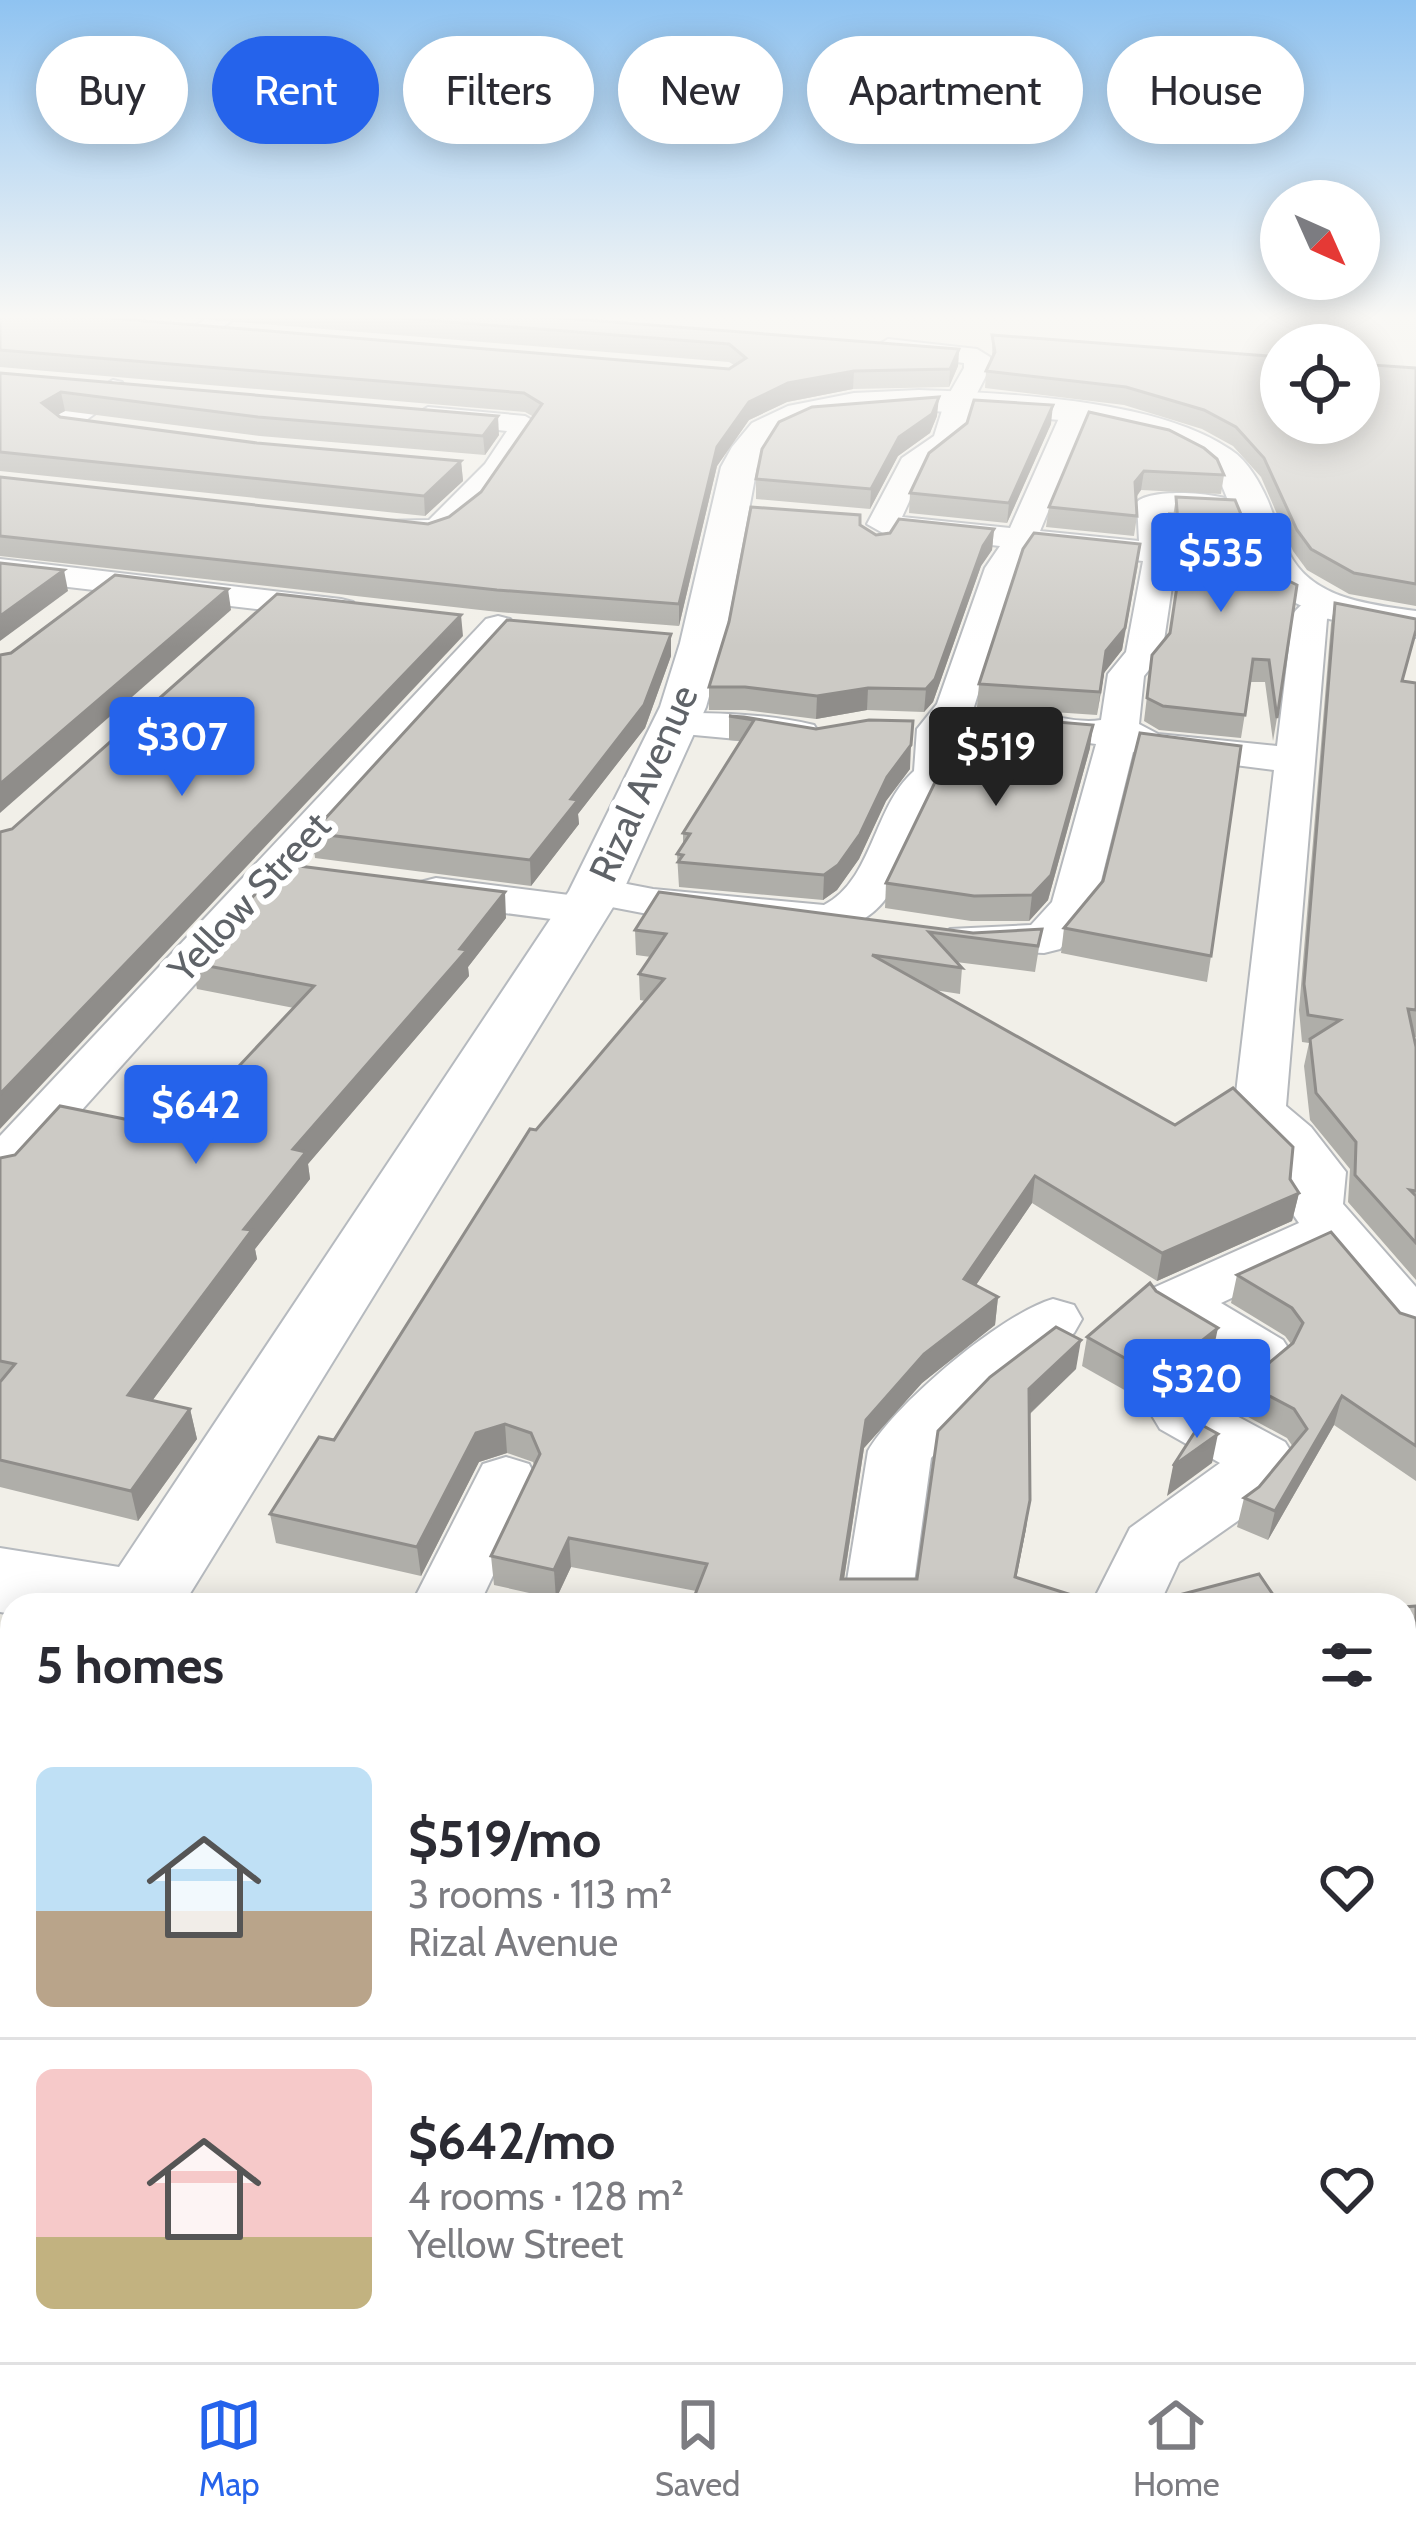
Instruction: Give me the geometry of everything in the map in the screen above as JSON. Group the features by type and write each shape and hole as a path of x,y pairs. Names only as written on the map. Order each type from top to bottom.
{"main road":[{"name":"Rizal Avenue","path":"152,1593 589,901 676,724 681,642 747,449 766,427"},
{"name":"Rizal Avenue","path":"1141,427 1184,438 1218,456 1240,478 1282,574 1299,591 1406,622"},
{"name":"Rizal Avenue","path":"0,1580 79,1593"}],"street":[{"path":"0,459 56,427"},
{"path":"91,427 108,430"},
{"path":"368,525 430,531 440,526 496,470 523,427"},
{"path":"880,533 912,464 947,440 951,427"},
{"path":"920,728 955,706 1001,568 1021,539 1069,427"},
{"path":"449,466 496,470"},
{"path":"1161,553 1155,548 1152,502 1230,508"},
{"path":"727,514 769,513"},
{"path":"846,522 880,533 1021,539 1161,553"},
{"path":"392,886 653,902 971,940 1044,938 1072,905 1119,729 1126,674 1144,654 1161,553"},
{"path":"0,569 367,611"},
{"path":"73,610 109,583"},
{"path":"236,630 270,600"},
{"path":"1331,604 1310,614 1260,1110 1292,1138 1319,1172 1315,1207 1416,1324"},
{"name":"Yellow Street","path":"0,1168 491,625"},
{"path":"920,728 952,720 1085,734 1119,729 1149,745 1296,760"},
{"path":"676,724 844,734"},
{"path":"831,920 864,902 914,792 934,774 920,728"},
{"path":"274,870 321,876"},
{"path":"1131,1593 1154,1546 1226,1496 1263,1458 1182,1414 1262,1354 1174,1303 1334,1228"},
{"path":"880,1593 900,1451 962,1387 1053,1319"},
{"path":"451,1593 506,1481"}],"building":[{"path":"0,427 137,427 461,461 424,496 0,452"},
{"path":"379,427 490,427 483,436"},
{"path":"526,427 731,427 717,447 679,604 497,590 0,536 0,477 428,524 449,517 481,492"},
{"path":"776,427 913,427 899,437 871,489 756,479 762,449"},
{"path":"962,427 1043,427 1009,503 910,493 929,453"},
{"path":"1083,427 1169,430 1204,448 1217,459 1224,475 1144,471 1135,482 1137,516 1049,507"},
{"path":"1236,427 1260,427 1260,444 1380,444 1380,427 1416,427 1416,584 1354,573 1311,549 1297,530 1264,458"},
{"path":"1176,497 1235,500 1253,543 1279,576 1297,585 1277,718 1269,660 1253,659 1245,715 1163,706 1147,698 1152,655 1170,633 1185,533 1178,523"},
{"path":"751,507 860,515 860,525 876,535 890,533 899,519 994,529 983,546 935,679 926,689 868,688 817,696 709,687 729,622"},
{"path":"1034,533 1140,544 1125,628 1106,651 1100,692 979,684 1023,549"},
{"path":"0,563 64,570 0,616"},
{"path":"115,575 228,589 0,784 0,655 11,653"},
{"path":"277,594 461,615 0,1094 0,832 12,829"},
{"path":"1335,603 1416,619 1402,681 1416,683 1416,1010 1408,1009 1416,1047 1416,1191 1410,1190 1416,1196 1416,1243 1355,1175 1356,1142 1316,1093 1310,1039 1340,1020 1308,1015 1304,984"},
{"path":"507,620 671,634 644,705 530,860 312,833"},
{"path":"964,714 1093,725 1051,875 1032,895 974,896 886,883 938,776 960,751"},
{"path":"729,716 816,729 869,720 913,721 911,745 887,777 860,834 838,865 824,875 678,862 683,855 677,854 690,834 683,833 754,720"},
{"path":"1140,733 1241,746 1211,956 1064,928 1103,881"},
{"path":"283,864 505,892 460,949 467,950 293,1149 306,1152 244,1229 252,1230 128,1395 190,1409 131,1491 0,1460 0,1382 15,1364 0,1361 0,1158 15,1155 60,1106 179,1130 314,986 192,963"},
{"path":"659,892 973,933 1042,929 1038,946 929,932 962,968 872,955 1175,1125 1233,1088 1293,1147 1290,1179 1299,1193 1162,1253 1035,1176 964,1279 998,1297 924,1354 866,1420 841,1579 917,1579 938,1431 990,1377 1056,1327 1081,1340 1029,1389 1030,1500 1015,1577 1065,1593 696,1593 707,1564 569,1538 554,1570 491,1556 540,1454 531,1433 505,1424 476,1433 417,1547 270,1514 319,1437 334,1440 530,1129 536,1130 664,979 639,974 666,934 635,930"},
{"path":"1331,1232 1400,1313 1416,1318 1416,1446 1342,1396 1275,1511 1244,1498 1259,1487 1307,1429 1294,1409 1245,1383 1293,1343 1303,1323 1292,1308 1237,1275"},
{"path":"1150,1283 1218,1328 1157,1376 1087,1337"},
{"path":"1200,1424 1218,1434 1173,1466"},
{"path":"1259,1574 1272,1593 1187,1593"}]}
